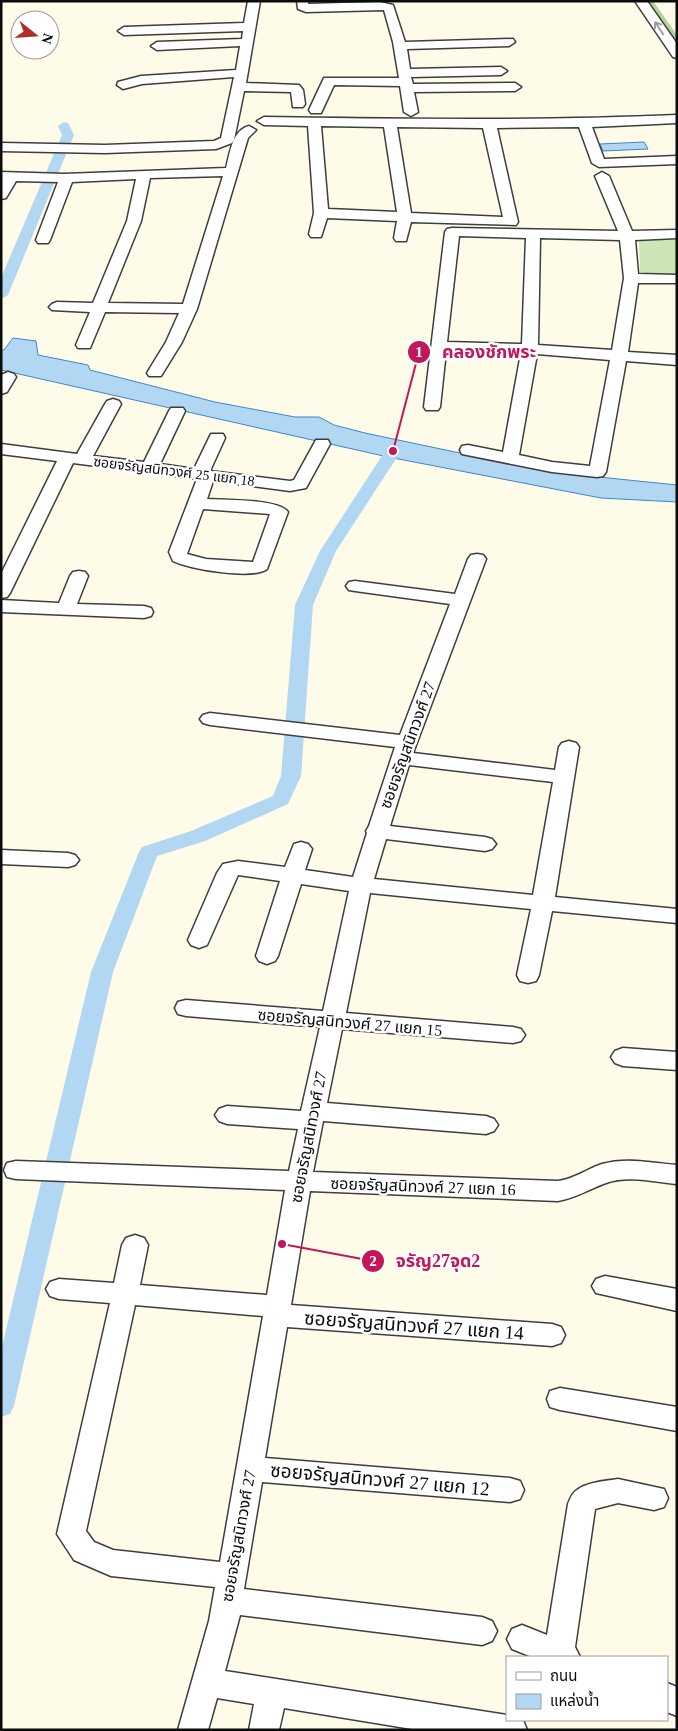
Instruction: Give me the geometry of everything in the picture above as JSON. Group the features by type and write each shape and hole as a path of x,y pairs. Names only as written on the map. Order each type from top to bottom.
{"street":[{"path":"1,147 78,149 182,147 216,145 227,140 242,73 254,1"},
{"path":"303,1 302,6 306,8 389,8 401,31 401,52 411,112"},
{"path":"641,1 674,47"},
{"path":"124,31 250,27"},
{"path":"157,46 247,42"},
{"path":"401,52 509,42"},
{"path":"401,52 419,58"},
{"path":"406,81 501,71"},
{"path":"123,85 141,80 242,73"},
{"path":"258,87 261,77 304,76"},
{"path":"316,234 321,213 314,120 329,81 406,81 515,87"},
{"path":"239,87 294,88 297,90 298,104"},
{"path":"155,373 174,342 188,309 242,137 249,130 245,125 249,122 265,125 314,120 390,126 490,127 638,124 677,119"},
{"path":"638,124 677,130"},
{"path":"390,126 405,217 400,238"},
{"path":"585,126 599,164 677,160"},
{"path":"321,213 511,222 490,127"},
{"path":"182,147 183,128"},
{"path":"1,196 6,177 65,178 232,172"},
{"path":"84,346 134,221 144,174"},
{"path":"468,450 552,467 597,472 619,356 631,278 627,236 602,176"},
{"path":"42,240 65,178"},
{"path":"432,407 452,232 627,236 677,234"},
{"path":"510,459 530,349 533,234"},
{"path":"631,278 677,279"},
{"path":"58,306 188,309"},
{"path":"439,346 530,349 677,360"},
{"path":"1,593 19,555 75,458 113,404"},
{"path":"150,467 177,412"},
{"path":"196,502 273,509 279,512 262,565 256,568 213,565 184,560 179,557 178,552 196,502 203,474 217,438"},
{"name":"ซอยจรัญสนิทวงศ์ 25 แยก 18","path":"1,449 296,486 300,484 322,444"},
{"path":"1,554 19,555"},
{"name":"ซอยจรัญสนิทวงศ์ 27","path":"193,1730 207,1682 229,1588 299,1180 361,885 376,831 404,750 477,559"},
{"path":"66,609 79,576"},
{"path":"355,586 460,600"},
{"path":"1,606 144,612"},
{"path":"210,718 310,731 404,750 563,777"},
{"path":"528,976 544,902 563,777 570,747"},
{"path":"376,831 485,844"},
{"path":"267,956 294,876 301,849"},
{"path":"1,857 68,860"},
{"path":"198,940 231,869 238,868 361,885 677,916"},
{"name":"ซอยจรัญสนิทวงศ์ 27 แยก 15","path":"186,1008 513,1035"},
{"path":"623,1057 677,1061"},
{"path":"227,1115 312,1116 486,1125"},
{"name":"ซอยจรัญสนิทวงศ์ 27 แยก 16","path":"16,1170 558,1191 569,1191 609,1172 622,1170 677,1175"},
{"path":"135,1245 126,1294 71,1534 84,1551 111,1564 229,1588 482,1631"},
{"path":"605,1286 677,1300"},
{"name":"ซอยจรัญสนิทวงศ์ 27 แยก 14","path":"59,1289 126,1294 276,1311 552,1335"},
{"path":"560,1400 677,1420"},
{"name":"ซอยจรัญสนิทวงศ์ 27 แยก 12","path":"250,1469 510,1490"},
{"path":"522,1640 562,1656 582,1504 587,1498 618,1491 654,1498"},
{"path":"207,1682 512,1730"},
{"path":"264,1730 272,1692"}],"green space":[{"path":"644,1 653,1 677,35 677,38 670,39"},
{"path":"677,239 677,276 651,275 640,272 639,241"}],"water":[{"path":"644,142 648,149 603,151 600,144"},
{"path":"13,338 36,341 38,355 88,365 90,370 215,402 295,417 319,417 334,425 365,433 550,472 677,485 677,502 601,498 388,457 1,370 1,350 4,350"}],"waterway":[{"path":"1,295 68,135 64,126"},
{"path":"1,1406 102,972 149,852 198,836 281,800 291,776 304,605 328,551 393,451"}],"place":[{"name":"คลองชักพระ","path":"393,451"},
{"name":"จรัญ27จุด2","path":"282,1244"}]}
